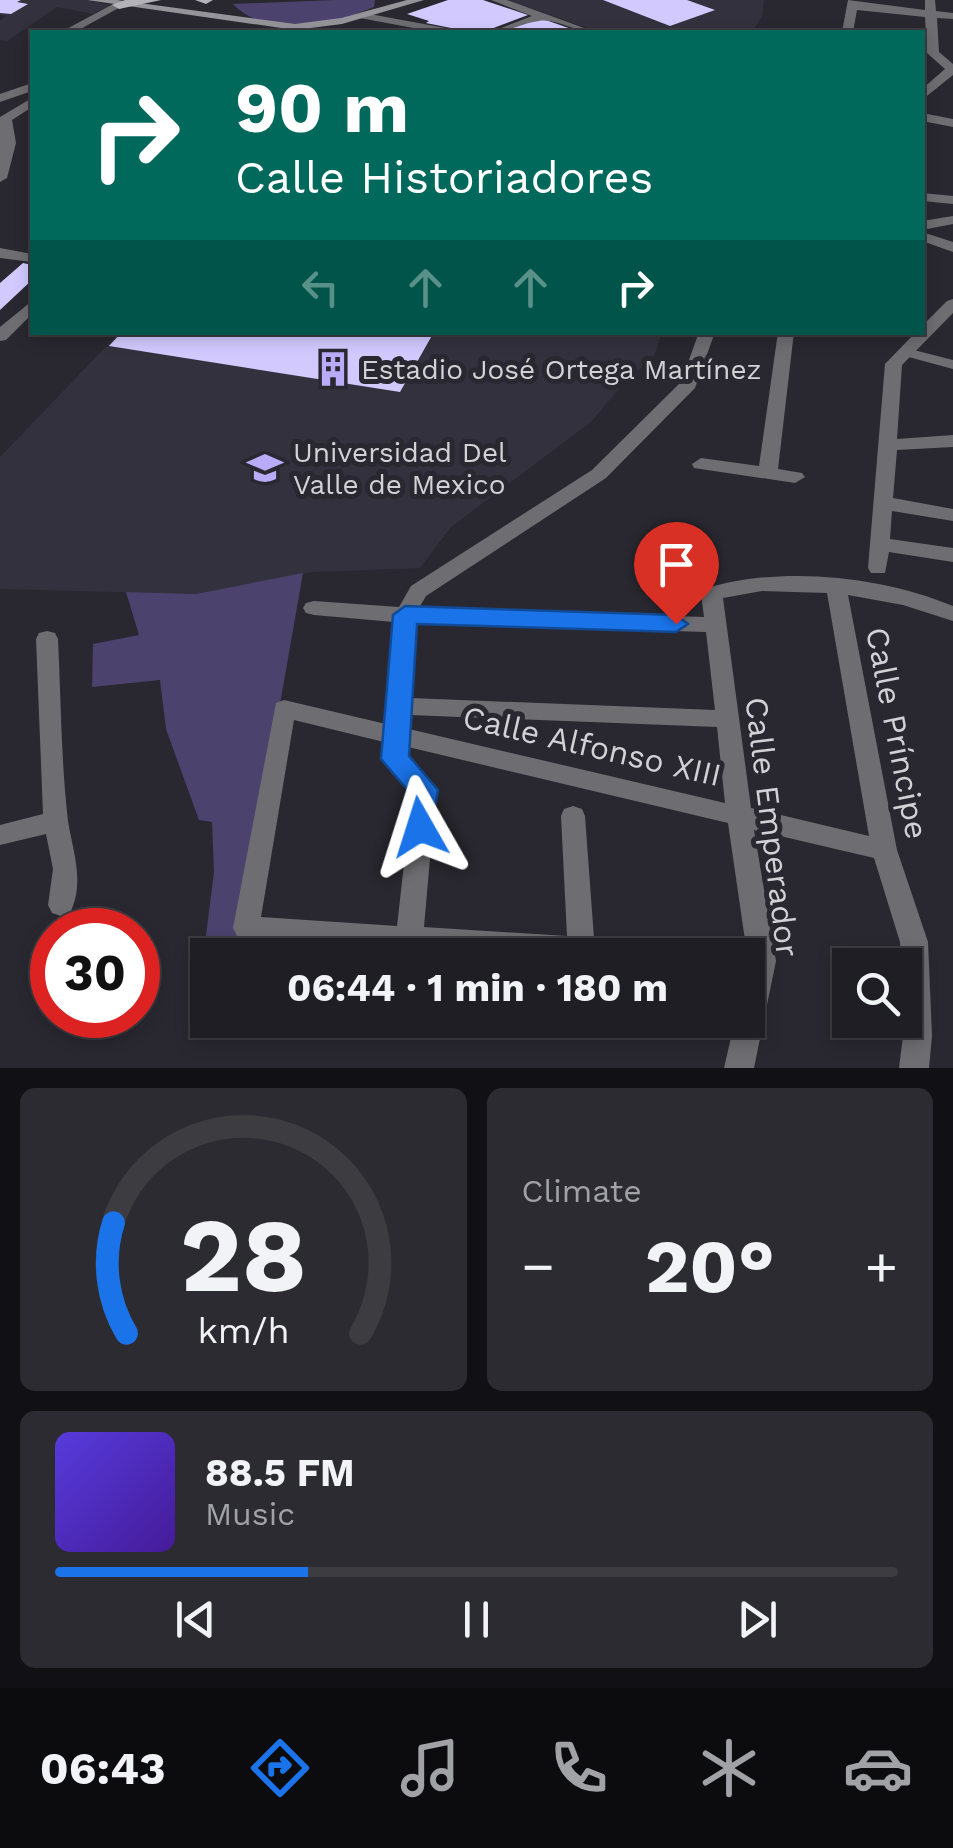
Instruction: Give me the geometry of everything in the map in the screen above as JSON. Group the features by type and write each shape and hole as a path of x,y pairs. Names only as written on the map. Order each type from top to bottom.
{"main road":[{"path":"92,0 302,30 419,0"},
{"path":"119,4 154,0"},
{"path":"366,16 384,0"},
{"path":"225,4 250,22"}],"street":[{"path":"496,0 583,30"},
{"path":"847,30 853,3 930,7 953,16"},
{"path":"71,30 119,4"},
{"path":"925,94 948,77 952,69 933,53 930,7"},
{"path":"366,16 441,30"},
{"path":"502,30 542,16"},
{"path":"0,98 30,87"},
{"path":"0,178 9,143 5,120 30,103"},
{"path":"925,117 953,123"},
{"path":"925,197 953,200"},
{"path":"925,225 953,220"},
{"path":"925,237 953,247"},
{"path":"0,253 30,258"},
{"path":"0,336 30,308"},
{"path":"925,334 951,309"},
{"path":"408,938 424,790 395,759 405,615 418,592 450,567 599,474 689,384 705,335"},
{"path":"768,473 786,335"},
{"path":"878,568 894,364 924,335"},
{"path":"906,352 953,365"},
{"path":"888,445 953,441"},
{"path":"701,464 795,477"},
{"path":"884,504 953,515"},
{"path":"881,544 953,555"},
{"name":"Calle Emperador","path":"753,938 712,594 724,587 750,583 836,586"},
{"path":"836,586 909,598 953,614"},
{"name":"Calle Príncipe","path":"836,586 884,850 914,942 918,1036 914,1068"},
{"path":"314,608 405,615 714,625"},
{"path":"47,639 56,821 66,869 62,905"},
{"path":"397,706 726,720"},
{"name":"Calle Alfonso XIII","path":"393,938 246,928 284,708 884,850"},
{"path":"574,816 581,938"},
{"path":"0,835 56,821"},
{"name":"Calle Emperador","path":"739,1068 743,1038"}],"shaded area":[{"path":"0,0 87,0 110,5 93,14 57,7 7,41 0,40 0,21 6,16 0,15"},
{"path":"375,0 374,7 358,13 301,25 264,22 233,4"},
{"path":"508,0 764,0 762,17 753,30 593,30"},
{"name":"Universidad Del Valle de Mexico","path":"117,335 664,335 653,359 626,380 592,421 451,527 420,568 312,572 196,594 0,589 0,457"},
{"path":"303,573 239,938 206,938 214,872 212,822 199,820 166,729 160,680 92,687 93,644 139,635 126,592 196,594"}],"building":[{"path":"0,0 28,4 11,14 0,13"},
{"path":"448,0 483,0 528,15 488,30 461,30 426,23 429,21 407,14"},
{"path":"603,0 687,0 715,10 670,26"},
{"path":"540,18 574,30 506,30"},
{"path":"23,263 30,265 30,282 0,310 0,283"},
{"name":"Estadio José Ortega Martínez","path":"119,335 432,335 400,392 109,346"}],"place":[{"name":"Estadio José Ortega Martínez","path":"333,369"},
{"name":"Universidad Del Valle de Mexico","path":"265,468"}],"route":[{"path":"420,827 424,790 395,759 405,615 676,624"}]}
